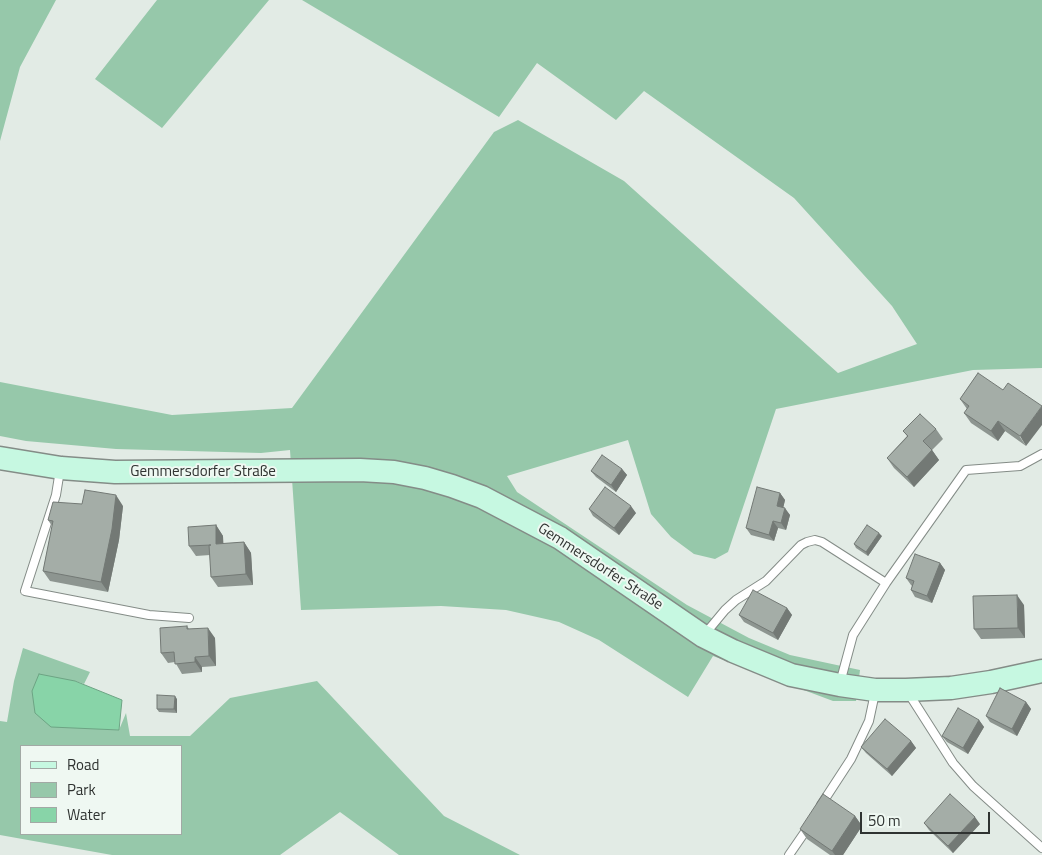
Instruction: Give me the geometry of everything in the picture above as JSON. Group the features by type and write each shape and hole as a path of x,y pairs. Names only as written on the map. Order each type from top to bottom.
{"main road":[{"name":"Gemmersdorfer Straße","path":"0,458 61,468 115,472 360,470 394,472 425,478 482,497 560,538 703,636 733,651 791,675 875,690 906,690 951,688 1042,671"}],"lane":[{"path":"840,685 853,635 886,582 966,470 1020,466 1042,454"},
{"path":"61,468 56,495 25,591 149,615 189,618"},
{"path":"703,636 736,600 766,581 791,555 807,542 815,540 822,542 886,582"},
{"path":"818,810 850,759 869,721 875,690"},
{"path":"906,690 953,763 973,786 1042,848"},
{"path":"789,855 813,818"}],"green space":[{"path":"0,0 56,0 20,67 0,141"},
{"path":"157,0 269,0 162,128 95,79"},
{"path":"302,0 1042,0 1042,368 973,370 776,409 728,552 715,559 694,554 671,537 651,514 628,440 507,476 517,492 687,605 749,638 790,655 860,670 856,701 833,701 713,656 688,697 599,640 559,622 506,610 441,606 301,610 290,450 261,453 116,449 26,441 0,436 0,382 172,415 292,408 494,132 518,120 624,181 838,373 917,344 892,306 794,198 644,91 616,120 537,63 499,117"},
{"path":"23,648 90,672 84,684 75,681 88,727 119,730 126,713 130,736 190,736 230,698 317,681 444,816 520,855 399,855 340,812 280,855 112,855 0,835 0,721 7,722 14,681"}],"water":[{"path":"39,674 75,681 122,700 119,730 51,727 35,713 32,691"}],"building":[{"path":"978,373 1003,390 1008,383 1042,406 1020,436 998,421 991,431 964,413 969,406 960,399"},
{"path":"920,414 936,429 923,441 932,450 907,477 887,458 908,436 903,431"},
{"path":"602,455 622,469 611,485 591,471"},
{"path":"605,487 631,506 614,528 589,509"},
{"path":"757,487 780,493 777,506 785,508 781,523 773,521 769,535 746,528"},
{"path":"85,490 116,495 112,529 101,582 43,571 53,521 48,520 53,502 82,504"},
{"path":"216,525 216,544 244,542 246,574 211,577 209,545 189,546 188,527"},
{"path":"867,525 879,533 866,552 854,544"},
{"path":"915,554 940,563 927,596 911,590 914,581 906,578"},
{"path":"753,590 787,608 773,633 739,615"},
{"path":"1017,595 1018,628 974,629 973,596"},
{"path":"187,626 187,629 208,628 209,656 195,657 195,662 175,664 174,652 161,653 160,628"},
{"path":"1000,688 1026,702 1012,729 986,716"},
{"path":"157,695 175,696 174,709 157,709"},
{"path":"958,708 979,720 963,748 942,736"},
{"path":"885,719 911,741 887,769 861,747"},
{"path":"823,794 855,816 832,851 800,829"},
{"path":"950,794 975,817 948,846 924,823"}]}
